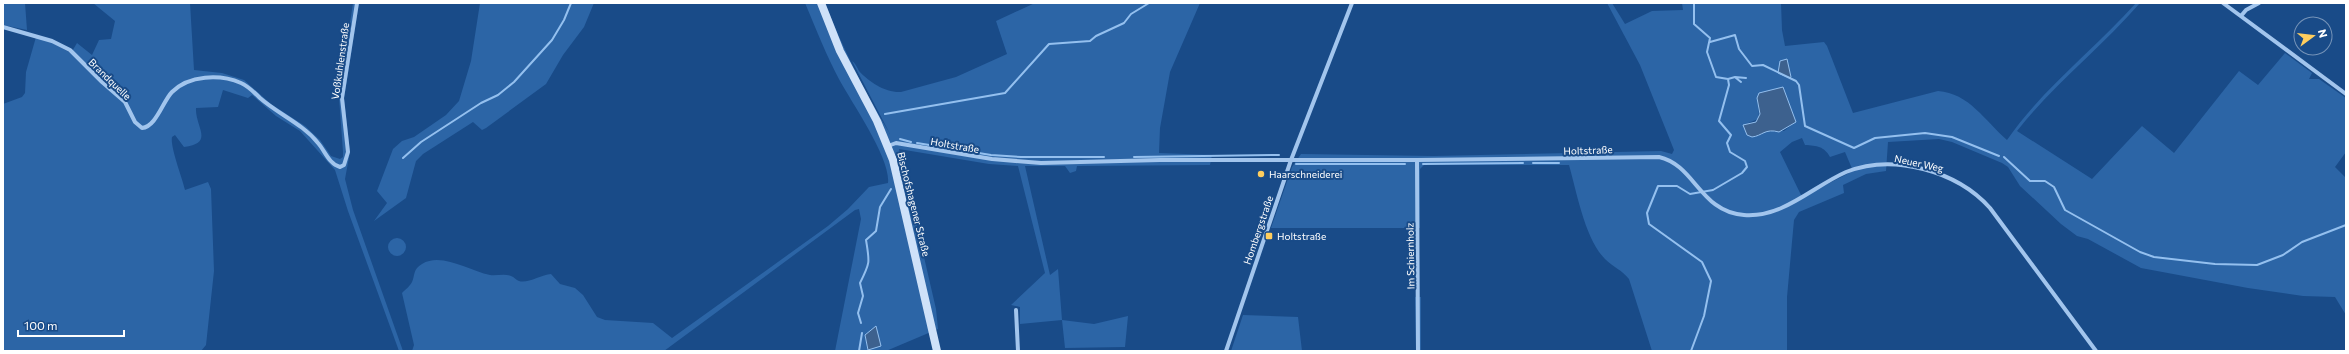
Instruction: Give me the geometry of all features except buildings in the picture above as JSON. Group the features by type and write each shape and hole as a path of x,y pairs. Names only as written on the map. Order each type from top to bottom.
{"street":[{"name":"Voßkuhlenstraße","path":"340,167 344,165 348,152 342,98 357,3"},
{"name":"Bischofshagener Straße","path":"821,3 840,51 888,146 900,183 937,351"},
{"name":"Hombergstraße","path":"1226,351 1291,160 1352,3"},
{"path":"2223,3 2346,94"},
{"path":"2241,16 2246,10 2259,3"},
{"name":"Brandquelle","path":"3,27 52,41 70,50 102,82 125,102 135,122 142,128 151,124 165,99 180,86 203,78 223,78 242,83 276,112 302,128 318,142 335,166 340,167"},
{"name":"Holtstraße","path":"888,146 896,143 992,159 1041,163 1659,157 1675,163 1701,191"},
{"name":"Im Schiernholz","path":"1417,160 1418,351"},
{"name":"Neuer Weg","path":"1701,191 1713,205 1730,213 1762,215 1791,204 1845,173 1862,167 1897,166 1942,175 1977,194 1990,208 2096,351"},
{"path":"1016,310 1018,351"}],"shaded area":[{"path":"3,3 25,3 27,30 3,25"},
{"path":"93,3 190,3 194,70 222,73 244,80 271,104 305,126 320,140 331,156 340,159 343,157 343,152 339,97 353,3 359,3 344,99 350,152 345,179 353,210 403,351 399,351 348,211 335,170 300,131 276,116 252,95 248,98 223,90 218,107 196,108 196,115 201,133 199,142 184,147 175,135 172,137 174,155 185,190 208,182 211,189 214,271 206,345 201,351 3,351 3,104 22,97 25,93 26,72 36,37 51,42 71,53 77,43 92,55 99,40 111,39 115,21"},
{"path":"480,3 594,3 584,27 563,55 546,84 486,128 482,130 473,122 423,154 416,161 406,198 374,221 387,203 377,191 393,149 402,141 414,137 446,115 459,101 471,61"},
{"path":"805,3 825,3 855,70 890,134 852,61 859,71 873,83 890,91 901,92 956,77 1007,54 996,21 1035,3 1200,3 1170,72 1160,128 1159,153 1212,155 1210,165 1077,166 1076,171 1070,173 1065,166 1025,166 1050,275 1058,269 1062,320 1020,324 1020,307 1011,305 1045,273 1018,166 989,164 899,149 936,309 938,329 886,351 835,351 861,219 859,209 855,210 664,351 412,351 414,345 402,293 411,283 417,268 430,261 447,261 490,275 512,276 518,281 522,282 551,274 560,284 575,288 583,295 597,317 605,320 653,323 672,338 828,226 848,209 869,187 888,183 887,173 877,146 870,131 835,72"},
{"path":"1607,3 1612,3 1625,24 1652,11 1683,10 1682,3 1781,3 1782,30 1785,46 1824,42 1827,46 1853,113 1938,91 1949,93 1968,102 2007,140 2036,103 2136,3 2140,3 2046,98 2017,131 2092,179 2142,126 2174,153 2239,71 2258,85 2285,53 2312,73 2309,79 2319,79 2346,98 2346,152 2335,167 2346,178 2346,315 2335,297 2303,296 2248,288 2141,268 2088,239 2077,236 2061,224 2020,186 2008,167 2002,163 1952,142 1939,139 1888,142 1886,171 1866,174 1843,185 1844,193 1799,212 1794,220 1787,297 1787,351 1652,351 1629,279 1605,259 1592,240 1582,215 1569,165 1424,165 1420,169 1420,228 1271,228 1292,167 1301,154 1433,156 1661,151 1672,154 1674,150 1640,65","holes":["1783,87 1794,123 1784,131 1771,130 1758,134 1746,124 1758,119 1759,93","1802,138 1805,145 1820,147 1828,153 1830,157 1845,152 1853,171 1802,197 1780,152 1792,142"]},
{"path":"1787,59 1790,78 1778,73 1780,61"},
{"path":"1783,87 1796,122 1779,132 1770,131 1752,137 1747,135 1743,125 1756,122 1760,114 1757,98 1759,93"},
{"path":"397,238 403,241 406,247 403,253 397,256 391,253 388,247 391,241"},
{"path":"1415,297 1421,297 1421,351 1416,351"},
{"path":"1243,315 1298,317 1302,351 1231,351"},
{"path":"1128,316 1125,347 1065,348 1062,320 1094,324"},
{"path":"876,326 881,346 868,350 865,335"}],"waterway":[{"path":"403,158 421,142 481,103 498,95 514,82 552,40 564,20 571,3"},
{"path":"885,114 1005,93 1049,44 1090,41 1096,36 1124,23 1131,14 1149,3"},
{"path":"1691,351 1704,316 1711,281 1702,262 1649,224 1647,213 1658,186 1677,186 1690,194 1713,190 1742,173 1747,167 1745,161 1730,152 1727,143 1731,135 1719,121 1729,85 1728,79 1716,77 1707,52 1710,38 1694,24 1694,3"},
{"path":"1710,42 1735,35 1739,49 1752,66 1763,65 1796,81 1799,85 1805,126 1854,148 1875,138 1925,133 1952,137 1999,156"},
{"path":"1728,79 1735,77 1746,78"},
{"path":"1736,78 1741,82"},
{"path":"900,139 911,142"},
{"path":"917,143 991,155 1021,157 1104,157"},
{"path":"1134,157 1279,155"},
{"path":"2004,157 2030,181 2045,181 2054,187 2065,210 2140,252 2154,257 2215,264 2257,265 2283,255 2302,242 2346,225"},
{"path":"1423,164 1523,163"},
{"path":"1533,163 1559,163"},
{"path":"1296,164 1405,164"},
{"path":"861,323 858,313 863,296 860,283 868,263 866,240 876,231 880,207 891,189"},
{"path":"859,351 862,333"}],"place":[{"name":"Haarschneiderei","path":"1261,174"},
{"name":"Holtstraße","path":"1269,236"}]}
